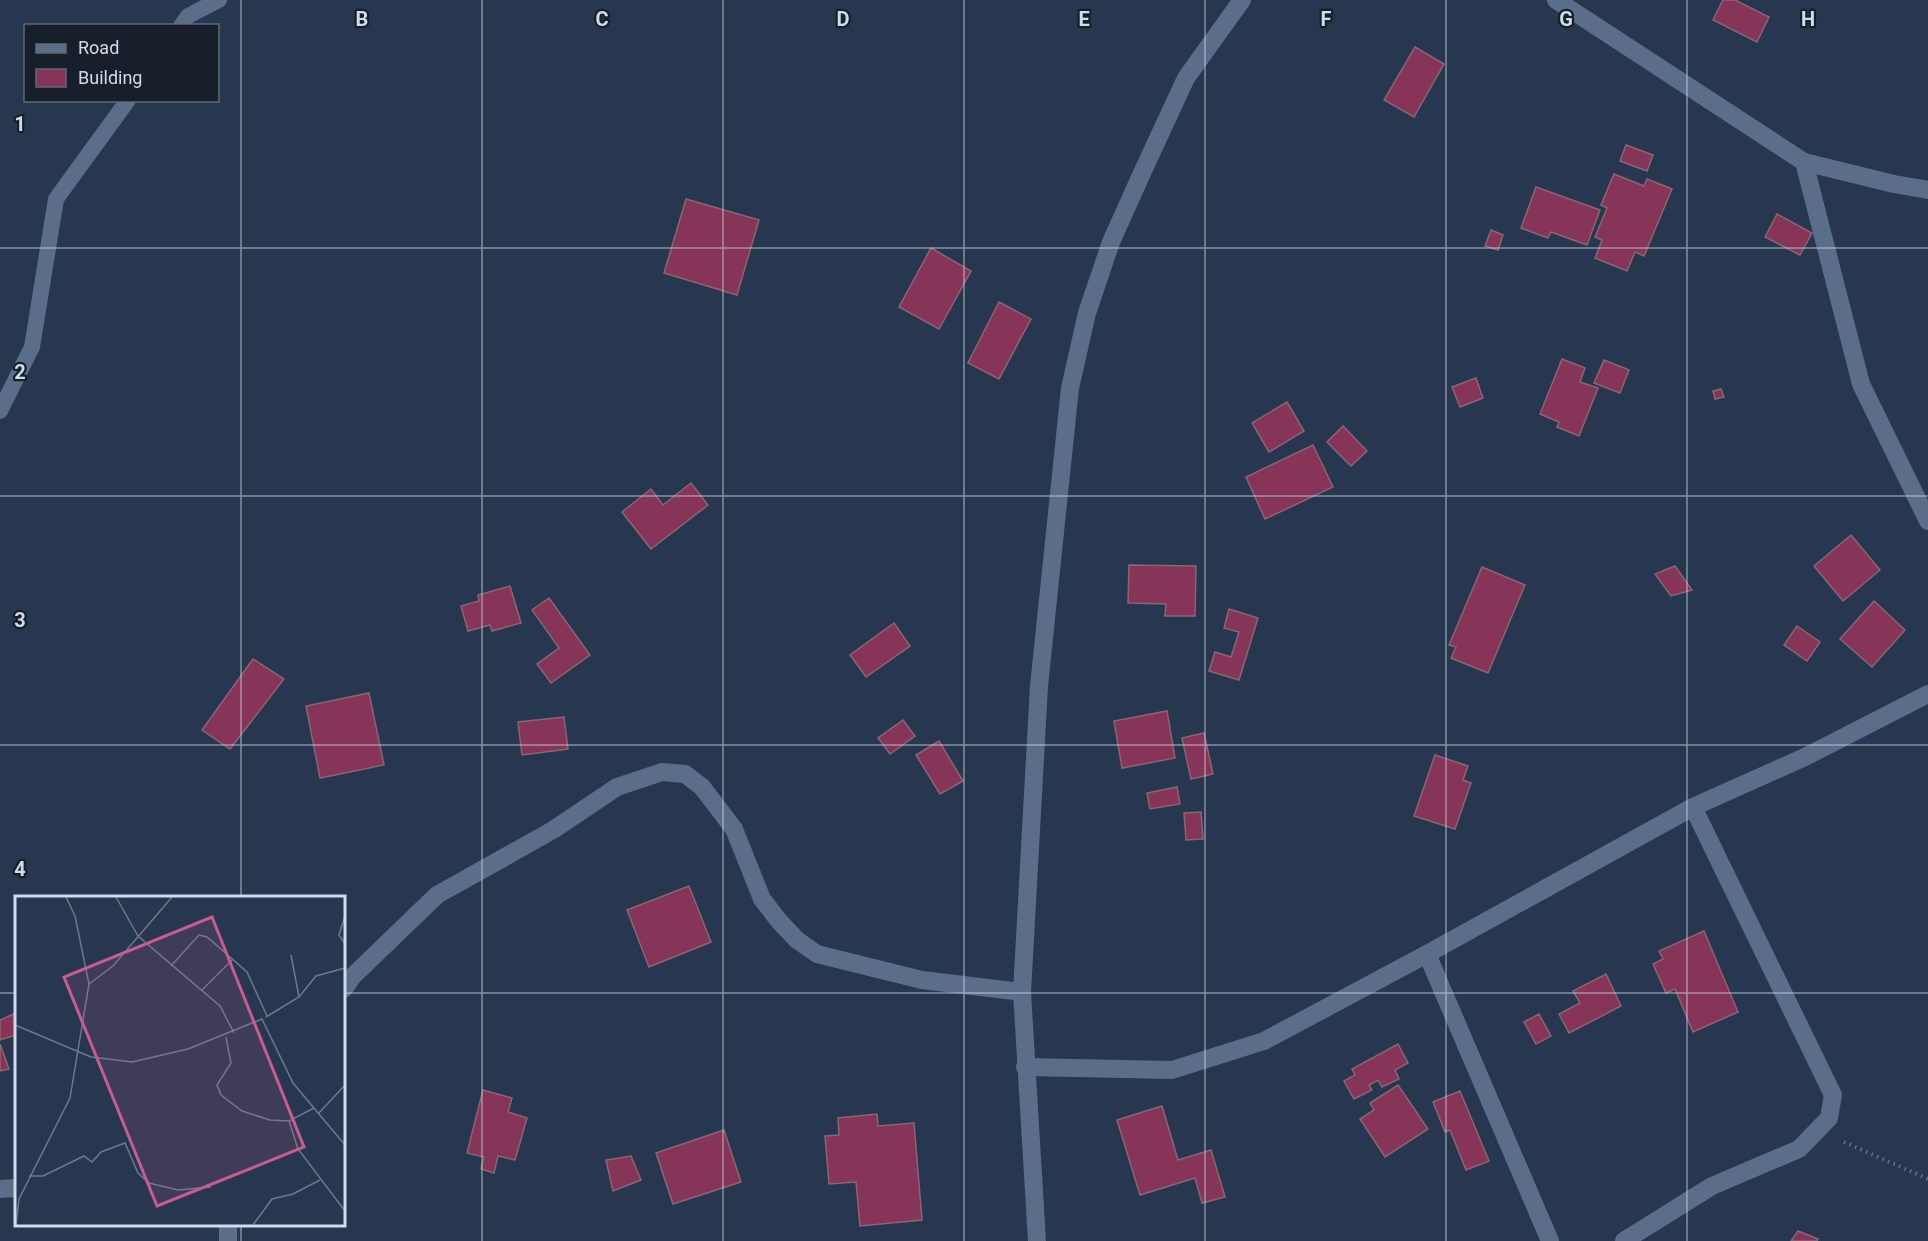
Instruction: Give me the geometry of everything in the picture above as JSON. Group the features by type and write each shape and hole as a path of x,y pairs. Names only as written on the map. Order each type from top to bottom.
{"street":[{"path":"1037,1241 1022,992 1041,663 1070,388 1087,314 1111,242 1186,78 1242,0"},
{"path":"1556,0 1804,162 1928,190"},
{"path":"1804,162 1861,384 1928,520"},
{"path":"1025,1067 1172,1070 1264,1041 1693,807 1805,757 1928,694"},
{"path":"345,988 353,976 436,894 553,830 617,787 662,772 686,774 702,787 734,829 762,899 778,921 797,940 817,954 922,980 1022,992"},
{"path":"1624,1241 1712,1186 1799,1149 1829,1118 1833,1095 1693,807"},
{"path":"1427,954 1550,1241"},
{"path":"0,1189 15,1188"}],"lane":[{"path":"182,24 188,16 219,0"},
{"path":"0,411 32,347 56,199 127,102"}],"path":[{"path":"1818,1130 1928,1179"}],"building":[{"path":"1723,0 1735,0 1769,17 1757,42 1713,20"},
{"path":"1415,47 1444,64 1414,117 1384,100"},
{"path":"1626,145 1653,155 1647,171 1620,161"},
{"path":"1614,174 1644,186 1647,179 1672,189 1644,256 1635,252 1627,271 1595,258 1602,240 1595,237 1607,208 1601,205"},
{"path":"1536,187 1600,210 1587,245 1551,232 1548,238 1521,228"},
{"path":"686,199 759,220 737,295 664,273"},
{"path":"1777,214 1812,233 1800,255 1765,237"},
{"path":"1491,230 1503,235 1498,250 1485,246"},
{"path":"931,248 971,271 939,329 899,307"},
{"path":"999,302 1031,319 999,379 968,363"},
{"path":"1562,359 1585,368 1580,382 1598,388 1579,436 1557,427 1559,422 1540,414"},
{"path":"1604,360 1629,370 1620,393 1594,383"},
{"path":"1476,378 1483,398 1460,407 1452,387"},
{"path":"1721,389 1724,397 1715,399 1713,391"},
{"path":"1287,402 1304,431 1269,452 1252,423"},
{"path":"1343,426 1367,451 1351,466 1327,442"},
{"path":"1313,445 1333,487 1265,519 1246,477"},
{"path":"691,483 708,505 651,549 622,512 651,489 663,505"},
{"path":"1851,535 1880,570 1843,601 1814,566"},
{"path":"1129,565 1196,566 1195,616 1165,616 1166,604 1128,603"},
{"path":"1675,566 1692,590 1671,596 1655,574"},
{"path":"1482,567 1525,585 1488,673 1451,658 1456,647 1449,645"},
{"path":"510,586 521,623 492,631 490,625 468,631 461,606 479,601 478,595"},
{"path":"549,598 590,655 551,683 537,664 559,648 532,610"},
{"path":"1874,601 1905,630 1872,667 1840,639"},
{"path":"1229,609 1258,618 1239,680 1209,671 1215,652 1231,657 1239,632 1224,628"},
{"path":"894,623 910,646 866,677 850,655"},
{"path":"1797,626 1820,642 1807,661 1784,645"},
{"path":"253,659 284,679 230,749 202,730"},
{"path":"369,693 384,765 320,778 306,706"},
{"path":"1167,711 1175,758 1122,768 1114,721"},
{"path":"564,717 568,749 522,755 518,722"},
{"path":"903,720 915,736 890,754 878,738"},
{"path":"1204,733 1213,774 1191,779 1182,738"},
{"path":"939,741 963,781 940,794 916,755"},
{"path":"1435,755 1468,766 1463,780 1471,783 1455,829 1414,816"},
{"path":"1177,787 1180,804 1150,809 1147,793"},
{"path":"1201,812 1203,839 1186,840 1184,813"},
{"path":"689,886 711,942 649,967 627,910"},
{"path":"1704,931 1738,1012 1693,1032 1675,989 1666,993 1653,964 1663,959 1659,951"},
{"path":"1606,974 1621,1006 1569,1033 1559,1014 1580,1003 1573,991"},
{"path":"15,1013 15,1035 0,1040 0,1020"},
{"path":"1539,1014 1551,1036 1536,1044 1524,1022"},
{"path":"0,1044 9,1069 0,1071"},
{"path":"1398,1044 1408,1063 1395,1070 1399,1079 1382,1087 1378,1080 1369,1085 1372,1090 1354,1099 1344,1081 1355,1075 1352,1069"},
{"path":"1398,1085 1428,1129 1385,1157 1360,1119 1374,1110 1370,1103"},
{"path":"483,1090 512,1098 508,1112 527,1118 515,1160 498,1156 494,1173 481,1169 484,1157 467,1153"},
{"path":"1460,1091 1489,1161 1466,1170 1450,1130 1445,1132 1433,1102"},
{"path":"1162,1106 1178,1160 1211,1150 1225,1197 1202,1203 1195,1178 1140,1195 1117,1120"},
{"path":"877,1114 878,1126 914,1123 922,1220 860,1226 856,1182 829,1184 825,1136 839,1135 838,1118"},
{"path":"724,1130 741,1182 673,1204 656,1153"},
{"path":"631,1156 641,1180 613,1191 606,1160"},
{"path":"1798,1231 1818,1239 1817,1241 1791,1241"}]}
